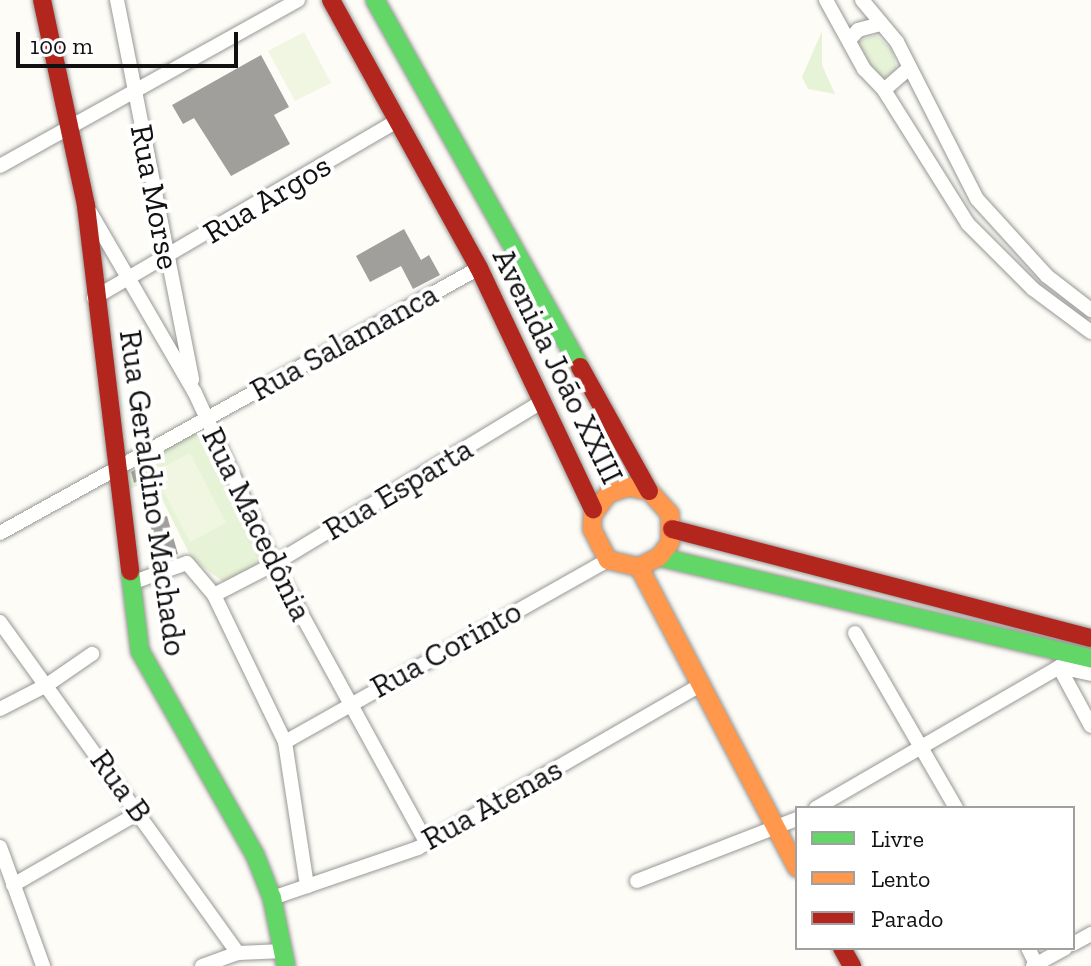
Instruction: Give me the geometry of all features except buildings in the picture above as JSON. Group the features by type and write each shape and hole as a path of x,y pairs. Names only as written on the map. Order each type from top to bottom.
{"street":[{"name":"Rua Geraldino Machado","path":"42,0 86,206 94,298 140,651 150,677 242,828 272,898 285,959"},
{"name":"Rua Morse","path":"117,0 195,393"},
{"path":"0,166 298,0"},
{"name":"Avenida João XXIII","path":"331,0 479,268 595,512 592,529 608,560"},
{"name":"Avenida João XXIII","path":"375,0 649,491"},
{"path":"826,0 864,69 884,90 968,224 1033,289 1091,332"},
{"path":"862,0 897,42 907,70 977,199 1047,276 1091,310"},
{"path":"850,39 858,30 881,24"},
{"path":"884,90 907,70"},
{"name":"Rua Argos","path":"94,298 397,121"},
{"name":"Rua Macedônia","path":"86,206 195,393 274,564 427,843"},
{"name":"Rua Salamanca","path":"0,533 479,268"},
{"name":"Rua Esparta","path":"214,595 274,564 543,401"},
{"path":"595,512 608,494 628,487 649,491 661,500 672,529 659,557 639,567 608,560"},
{"path":"672,529 1091,638"},
{"path":"659,557 1091,658"},
{"name":"Rua Corinto","path":"285,742 349,702 608,560"},
{"path":"131,583 187,563 214,595 285,742 307,886"},
{"path":"639,567 795,864"},
{"name":"Rua B","path":"0,622 140,812 238,953"},
{"path":"855,633 924,745 955,806"},
{"path":"0,709 47,685 92,654"},
{"path":"1059,667 1091,726"},
{"path":"819,806 1059,667 1091,674"},
{"name":"Rua Atenas","path":"272,898 427,843 700,685"},
{"path":"13,885 140,812"},
{"path":"637,881 777,831 795,820"},
{"path":"0,847 43,966"},
{"path":"1035,965 1061,950"},
{"path":"202,966 238,953 285,959"}],"green space":[{"path":"822,31 822,65 835,94 808,89 802,77"},
{"path":"304,32 331,83 295,101 268,51"},
{"path":"876,35 892,50 897,70 882,80 865,66 856,42"},
{"path":"201,425 269,562 225,583 192,559 152,479 130,489 122,470"},
{"path":"190,453 226,523 190,542 153,472"}],"traffic: fast":[{"path":"375,0 580,367"},
{"path":"659,557 1091,658"},
{"path":"130,571 140,651 255,855 272,898 286,966"}],"traffic: slow":[{"path":"593,509 592,529 608,560 639,567 659,557 670,543 670,514 649,491 628,487 608,494 595,512"},
{"path":"639,567 795,864"}],"traffic: jam":[{"path":"42,0 86,206 130,571"},
{"path":"331,0 479,268 593,509"},
{"path":"580,367 649,491"},
{"path":"672,529 1091,638"},
{"path":"843,950 852,966"}]}
